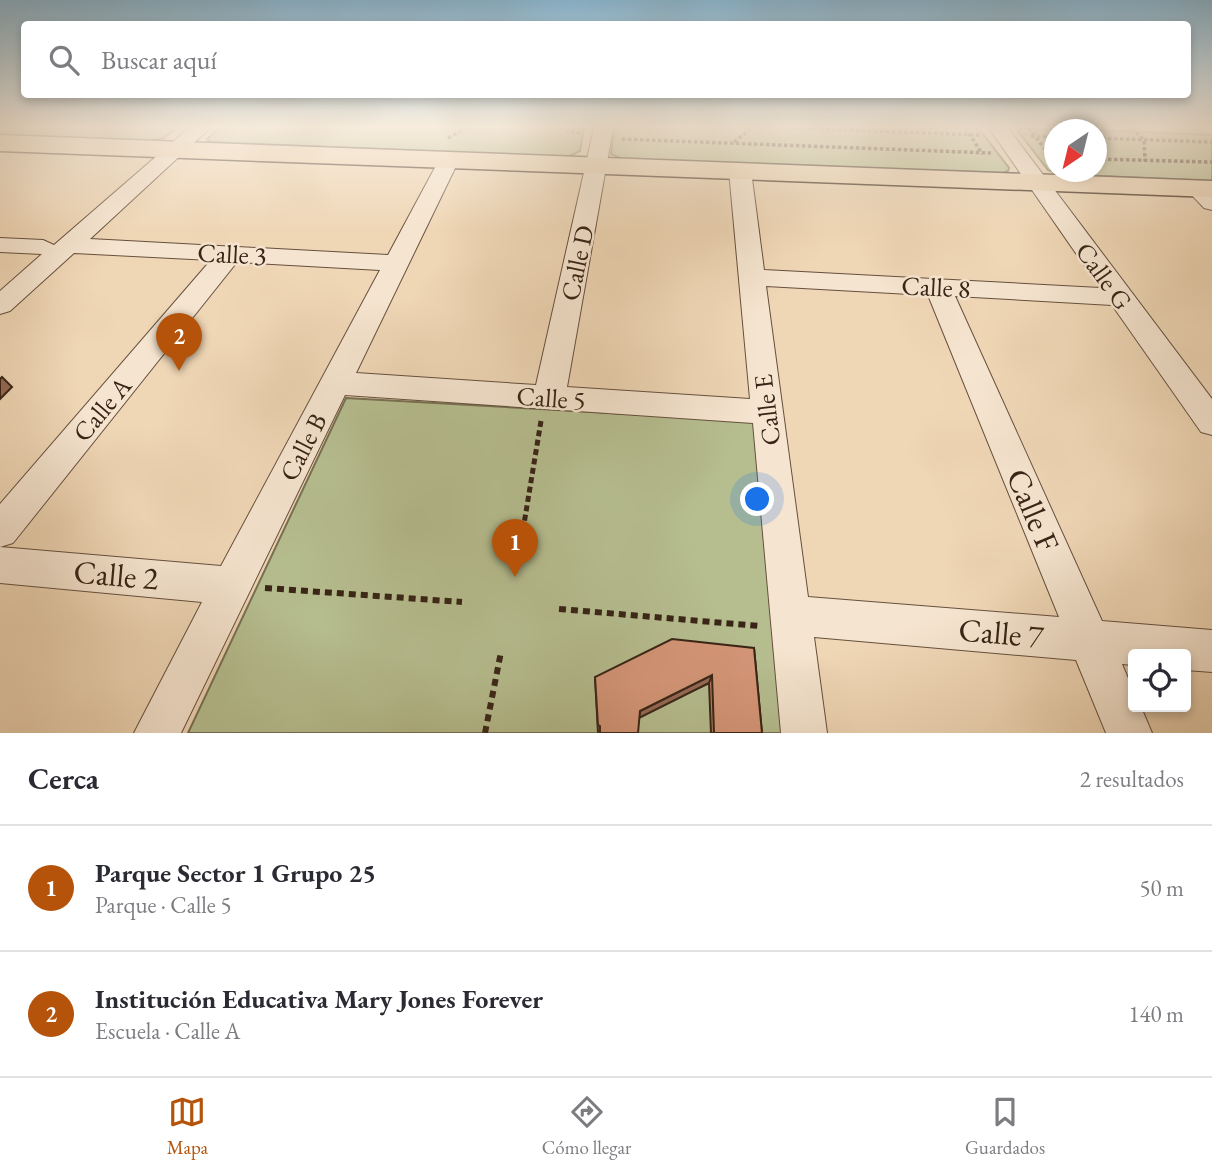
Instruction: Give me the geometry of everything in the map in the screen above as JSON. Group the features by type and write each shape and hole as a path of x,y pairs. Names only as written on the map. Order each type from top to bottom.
{"main road":[{"path":"503,162 1169,188 1207,194"}],"street":[{"path":"0,305 56,246 152,162"},
{"name":"Calle B","path":"158,733 252,591 336,383 448,162"},
{"name":"Calle D","path":"547,397 598,162"},
{"name":"Calle G","path":"1022,162 1212,423"},
{"name":"Calle E","path":"740,171 804,733"},
{"path":"0,244 56,246"},
{"path":"0,284 56,246"},
{"name":"Calle 3","path":"56,246 397,263"},
{"name":"Calle A","path":"0,531 230,254"},
{"name":"Calle 8","path":"751,277 1120,298"},
{"name":"Calle F","path":"938,287 1129,733"},
{"name":"Calle 5","path":"336,383 767,412"},
{"name":"Calle 2","path":"0,565 252,591"},
{"name":"Calle 7","path":"792,622 1089,640 1212,651"}],"path":[{"path":"987,162 999,181"},
{"path":"1146,162 1169,188"},
{"path":"518,559 547,397"},
{"path":"252,591 270,576"},
{"path":"252,591 462,601"},
{"path":"559,610 792,622"},
{"path":"485,733 501,652"}],"green space":[{"path":"710,162 1005,162 1009,168 1002,173"},
{"path":"1107,162 1212,162 1212,181 1107,176"},
{"path":"346,398 754,421 782,733 188,733"}],"building":[{"path":"672,639 754,648 762,733 714,733 712,675 640,711 638,733 600,733 595,677"}],"place":[{"name":"Institución Educativa Mary Jones Forever","path":"179,371"},
{"name":"Parque Sector 1 Grupo 25","path":"515,577"}]}
